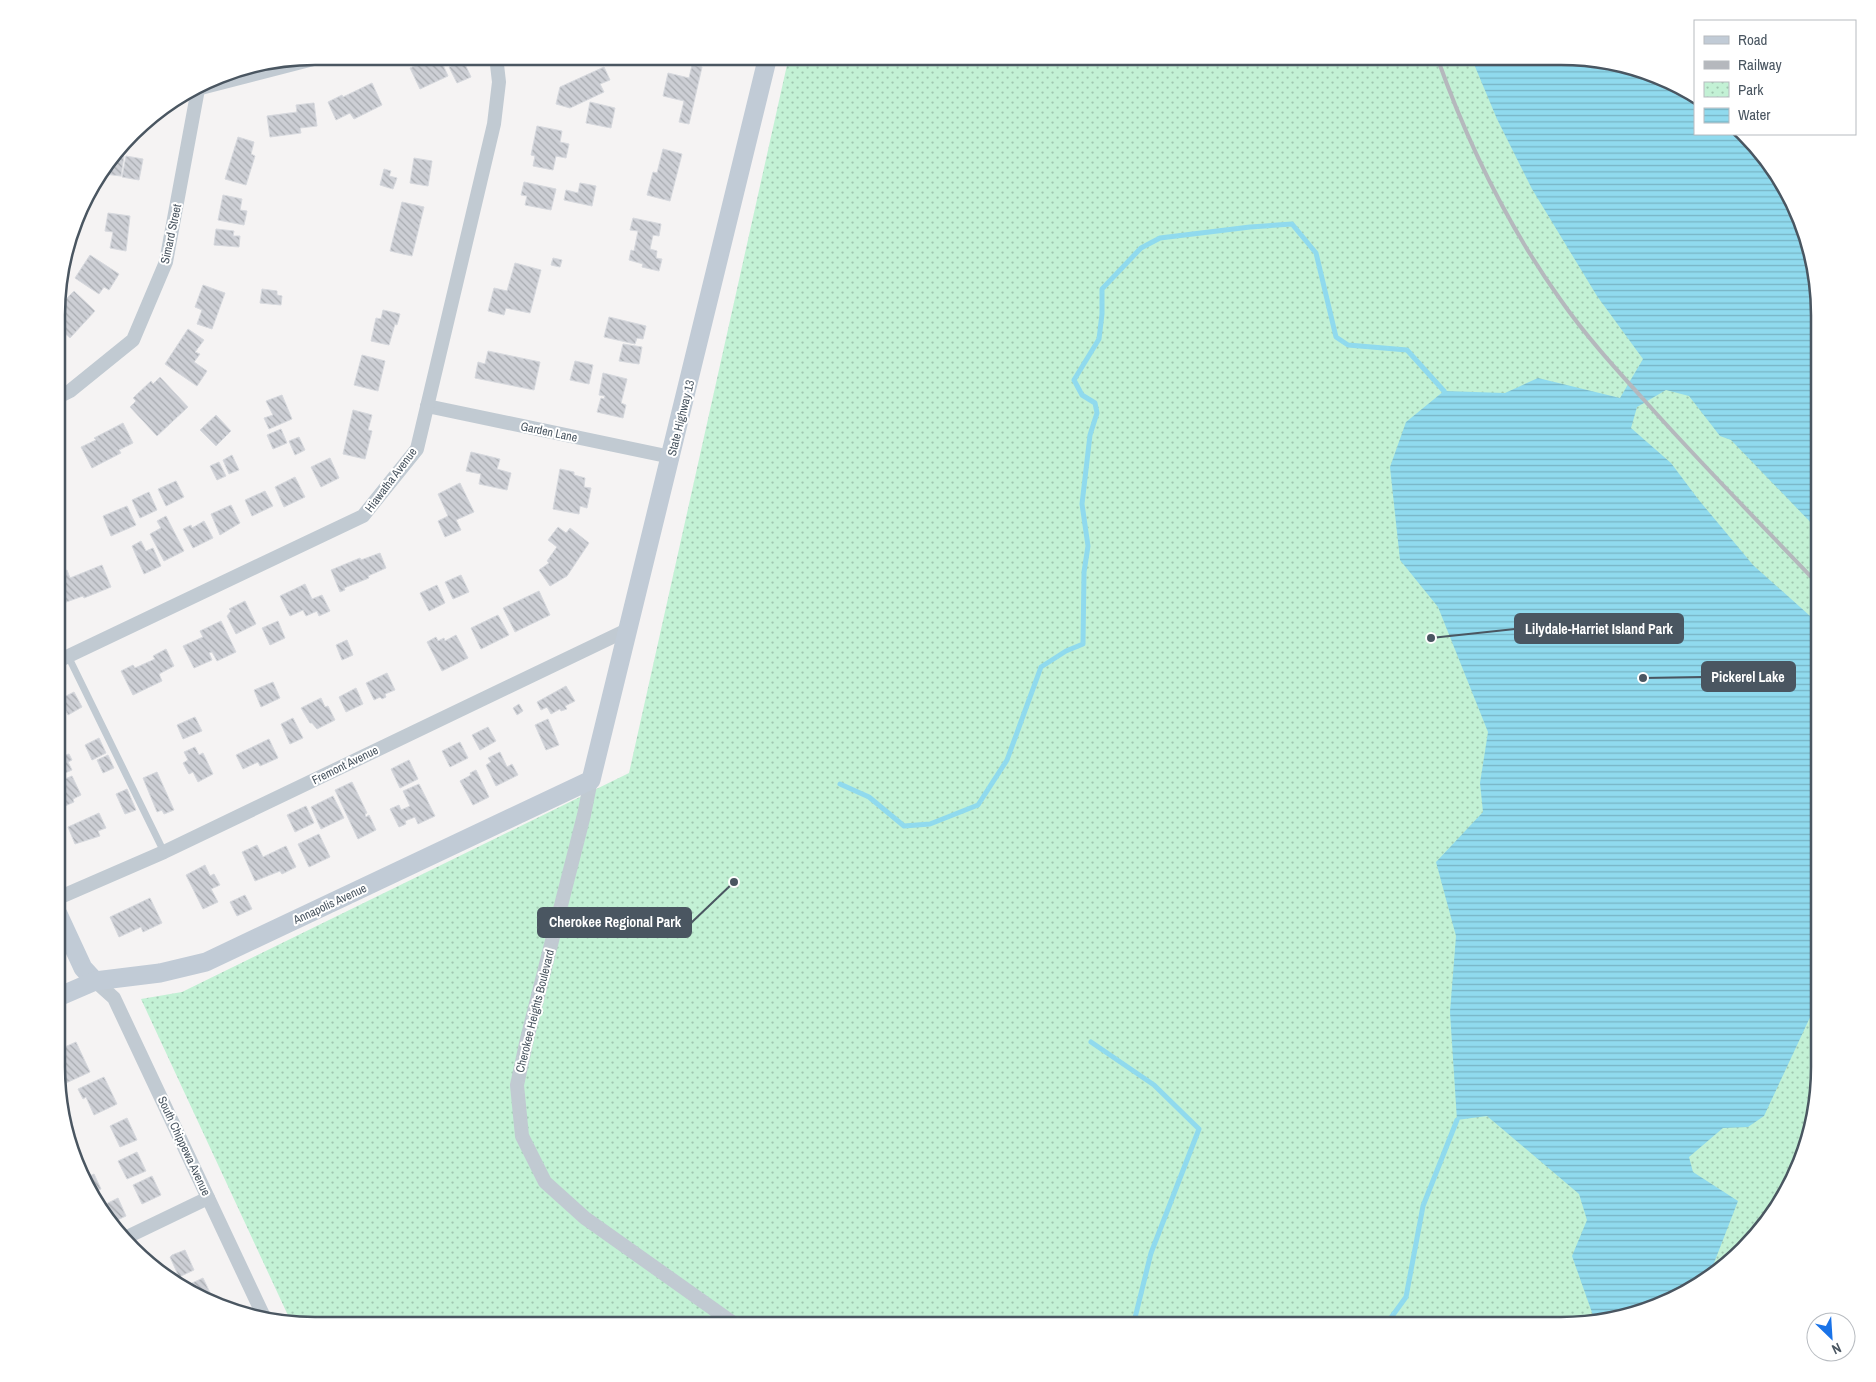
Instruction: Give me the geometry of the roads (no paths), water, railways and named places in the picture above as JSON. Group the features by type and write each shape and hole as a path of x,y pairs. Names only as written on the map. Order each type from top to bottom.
{"street":[{"name":"Hiawatha Avenue","path":"65,658 363,516 416,449 494,124 499,82 497,65"},
{"name":"State Highway 13","path":"591,780 766,65"},
{"path":"222,83 283,67"},
{"name":"Simard Street","path":"65,393 133,340 166,262 195,96"},
{"name":"Garden Lane","path":"427,406 671,458"},
{"name":"Fremont Avenue","path":"65,895 164,852 629,629"},
{"name":"Annapolis Avenue","path":"65,994 95,980 160,973 206,962 591,780"},
{"name":"Cherokee Heights Boulevard","path":"591,780 517,1085 522,1136 545,1182 586,1218 725,1317"},
{"path":"65,929 83,968 95,980"},
{"name":"South Chippewa Avenue","path":"95,980 114,998 261,1311"},
{"path":"130,1235 208,1198"}],"lane":[{"path":"65,663 164,852"}],"water":[{"path":"1474,65 1593,67 1641,78 1671,91 1694,104 1694,135 1735,135 1769,176 1785,205 1798,235 1809,283 1811,315 1811,523 1731,440 1720,436 1689,396 1666,390 1637,407 1631,428 1671,463 1698,499 1753,565 1811,617 1811,1015 1764,1116 1748,1127 1723,1128 1689,1157 1693,1172 1738,1201 1713,1265 1700,1275 1656,1298 1641,1304 1593,1315 1572,1256 1587,1220 1579,1194 1487,1116 1457,1120 1450,1012 1456,936 1436,862 1483,812 1480,783 1488,732 1438,607 1400,560 1390,467 1406,422 1444,391 1505,393 1538,378 1620,398 1643,359 1597,296 1532,189 1497,119"}],"waterway":[{"path":"840,784 869,797 904,826 930,824 978,805 1007,760 1041,667 1066,651 1083,644 1084,572 1088,546 1082,504 1090,435 1097,413 1095,403 1082,395 1074,380 1099,339 1102,289 1141,248 1160,238 1292,224 1316,253 1336,337 1348,345 1407,350 1444,391"},
{"path":"1091,1042 1154,1085 1199,1129 1151,1253 1135,1317"},
{"path":"1392,1317 1406,1297 1423,1206 1457,1120"}],"railway":[{"path":"1440,65 1475,152 1506,213 1541,271 1570,312 1601,351 1666,424 1811,577"}],"place":[{"name":"Lilydale-Harriet Island Park","path":"1431,638"},
{"name":"Pickerel Lake","path":"1643,678"},
{"name":"Cherokee Regional Park","path":"734,882"}]}
